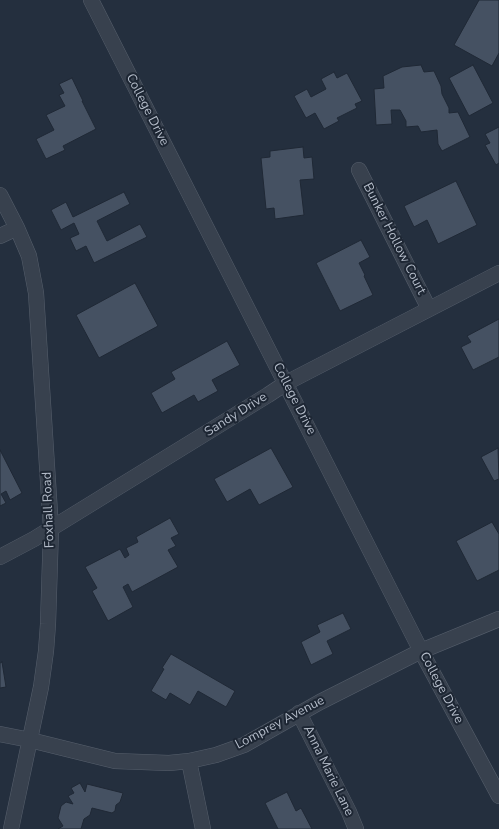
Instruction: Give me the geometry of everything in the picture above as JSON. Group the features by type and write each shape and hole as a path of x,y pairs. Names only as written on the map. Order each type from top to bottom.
{"street":[{"name":"College Drive","path":"91,0 421,651 499,796"},
{"name":"Bunker Hollow Court","path":"359,170 429,309"},
{"name":"Foxhall Road","path":"0,195 17,228 28,256 36,293 51,529 46,651 41,687 11,829"},
{"path":"0,236 17,228"},
{"name":"Sandy Drive","path":"0,557 51,529 286,383 499,273"},
{"name":"Lomprey Avenue","path":"0,734 115,761 169,763 188,761 216,755 244,745 300,713 421,651 499,619"},
{"name":"Anna Marie Lane","path":"300,713 356,829"},
{"path":"188,761 203,829"}],"building":[{"path":"479,0 499,0 499,53 492,66 454,45"},
{"path":"421,65 424,72 434,71 441,86 442,94 449,108 449,113 458,112 470,137 442,151 438,144 437,130 421,132 418,126 406,127 406,121 400,110 391,110 392,124 376,125 374,89 384,88 383,76 402,67"},
{"path":"473,65 493,103 469,116 449,78"},
{"path":"334,72 337,78 347,73 362,101 355,104 357,108 337,118 339,121 324,129 315,113 306,118 294,96 307,89 311,97 326,89 321,79"},
{"path":"72,78 96,129 63,146 65,150 46,159 36,139 54,130 46,115 65,106 59,95 64,93 59,84"},
{"path":"499,127 499,163 496,165 485,145 490,143 485,134"},
{"path":"303,147 304,158 312,157 314,179 300,180 304,215 275,219 274,208 266,209 261,158 270,157 270,151"},
{"path":"456,181 477,225 438,244 427,220 414,227 404,206"},
{"path":"124,192 130,204 97,221 107,241 140,224 147,237 94,263 86,246 76,251 70,238 79,234 74,223 61,230 51,210 66,202 73,217"},
{"path":"361,240 370,257 359,263 373,295 340,311 316,263"},
{"path":"135,283 158,326 99,358 76,315"},
{"path":"499,319 499,357 473,370 461,347 471,342 467,336"},
{"path":"227,341 240,365 212,380 218,391 198,402 194,395 162,413 151,393 175,379 171,372"},
{"path":"271,448 293,487 259,505 250,489 227,502 214,479"},
{"path":"498,448 499,479 494,481 481,457"},
{"path":"0,450 22,493 10,500 6,491 1,494 6,503 0,506"},
{"path":"170,518 179,534 171,538 176,546 168,550 178,567 132,592 128,584 123,587 133,607 108,621 92,591 97,588 85,567 120,549 125,558 129,555 126,548 138,542 136,537"},
{"path":"492,522 499,534 499,570 477,581 456,541"},
{"path":"343,613 351,629 327,641 333,654 311,665 301,642 320,632 317,625"},
{"path":"171,654 235,691 226,707 198,691 190,705 170,693 166,700 151,691 164,669 162,668"},
{"path":"2,662 6,687 0,688 0,663"},
{"path":"80,783 85,792 87,784 123,793 120,802 116,805 115,811 112,813 92,808 90,815 84,819 81,829 58,829 63,826 58,818 61,806 66,802 73,804 68,796 74,793 71,788"},
{"path":"287,792 296,811 301,808 312,829 278,829 265,803"}]}
